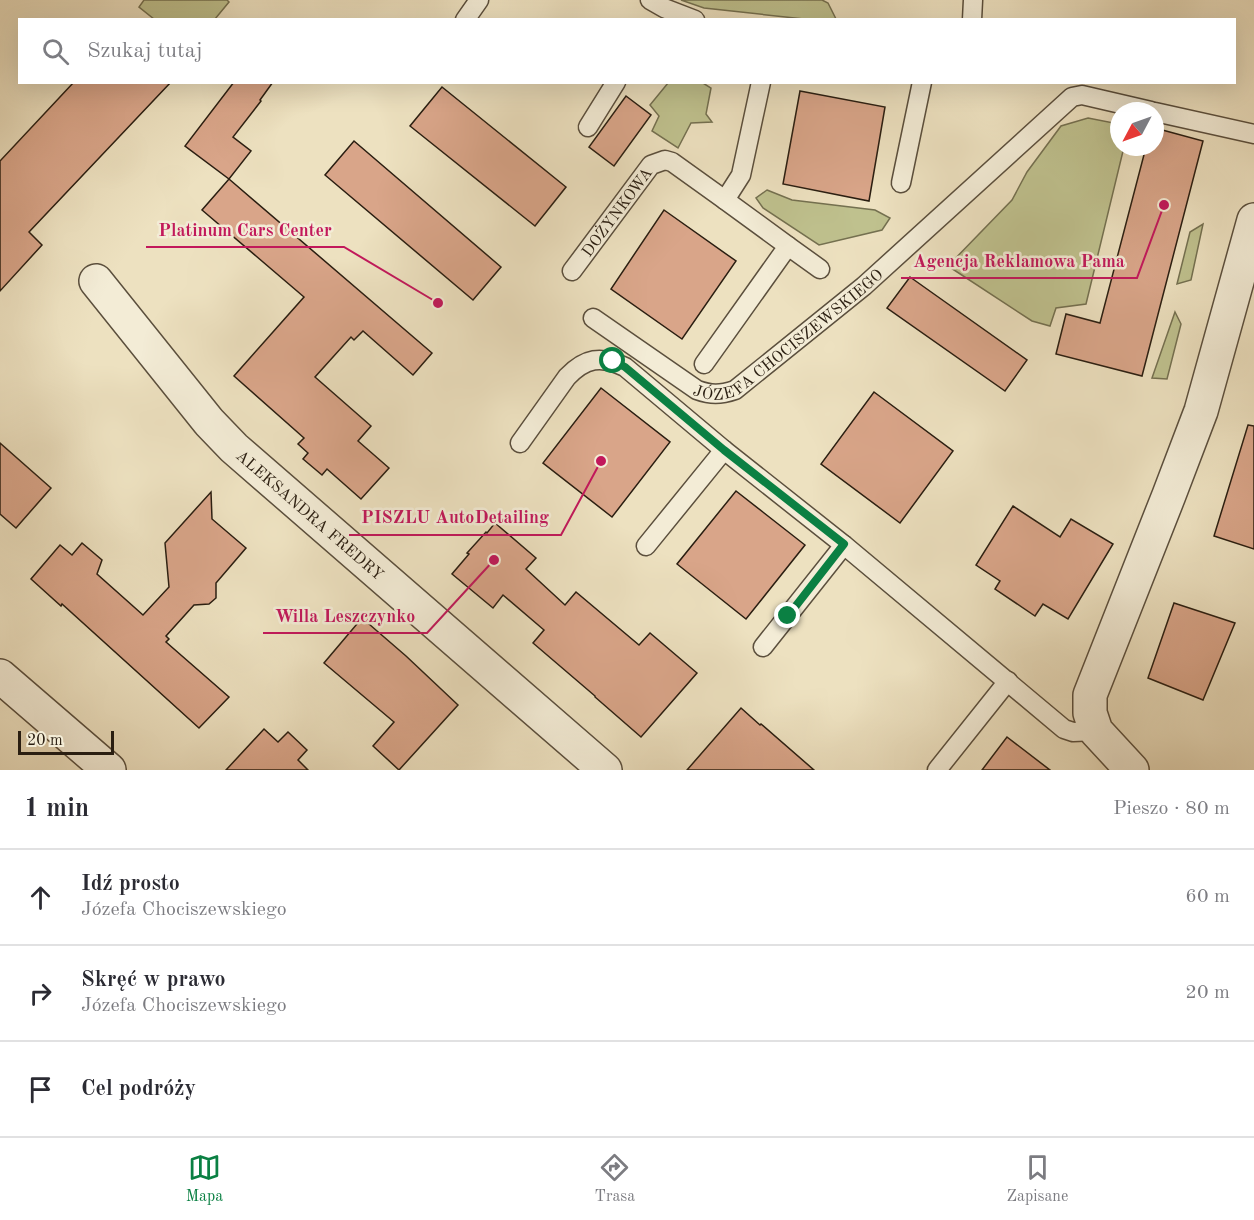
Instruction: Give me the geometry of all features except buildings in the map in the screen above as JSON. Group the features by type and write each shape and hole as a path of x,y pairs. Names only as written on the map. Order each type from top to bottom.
{"street":[{"path":"1132,770 1096,731 1090,713 1090,695 1201,411 1254,220"},
{"name":"ALEKSANDRA FREDRY","path":"96,281 203,415 234,448 605,770"},
{"path":"0,676 109,770"}],"lane":[{"path":"466,18 479,0"},
{"path":"972,18 973,0"},
{"path":"657,9 688,18"},
{"path":"588,127 615,84"},
{"path":"725,200 741,175 761,84"},
{"path":"901,183 922,84"},
{"name":"JÓZEFA CHOCISZEWSKIEGO","path":"593,318 697,390 709,395 735,390 864,286 1072,97 1082,95 1113,102"},
{"name":"JÓZEFA CHOCISZEWSKIEGO","path":"1164,114 1254,134"},
{"name":"DOŻYNKOWA","path":"572,271 651,165 665,160 672,162 820,269"},
{"path":"704,364 788,246"},
{"path":"520,443 576,368 600,359 613,361 625,367 724,450 844,544 1064,729 1073,732 1096,731"},
{"path":"646,546 724,450"},
{"path":"763,647 844,544"},
{"path":"938,770 1008,681"}],"green space":[{"path":"144,0 227,0 229,2 216,18 153,18 139,7"},
{"path":"681,0 822,0 828,3 836,18 795,18 704,8"},
{"path":"667,84 705,84 711,88 706,114 712,122 691,123 678,148 652,131 659,116 650,105"},
{"path":"1088,118 1110,122 1110,156 1122,156 1086,304 1056,308 1050,326 1032,321 948,266 1012,200 1027,172 1061,126"},
{"path":"767,190 792,200 875,210 890,218 882,230 819,245 763,208 756,198"},
{"path":"1203,224 1191,280 1177,284 1190,232"},
{"path":"1175,312 1181,324 1167,379 1152,378"}],"place":[{"name":"Agencja Reklamowa Pama","path":"1164,205"},
{"name":"Platinum Cars Center","path":"438,303"},
{"name":"PISZLU AutoDetailing","path":"601,461"},
{"name":"Willa Leszczynko","path":"494,560"}],"route":[{"path":"613,361 625,367 724,450 844,544 788,616"}]}
